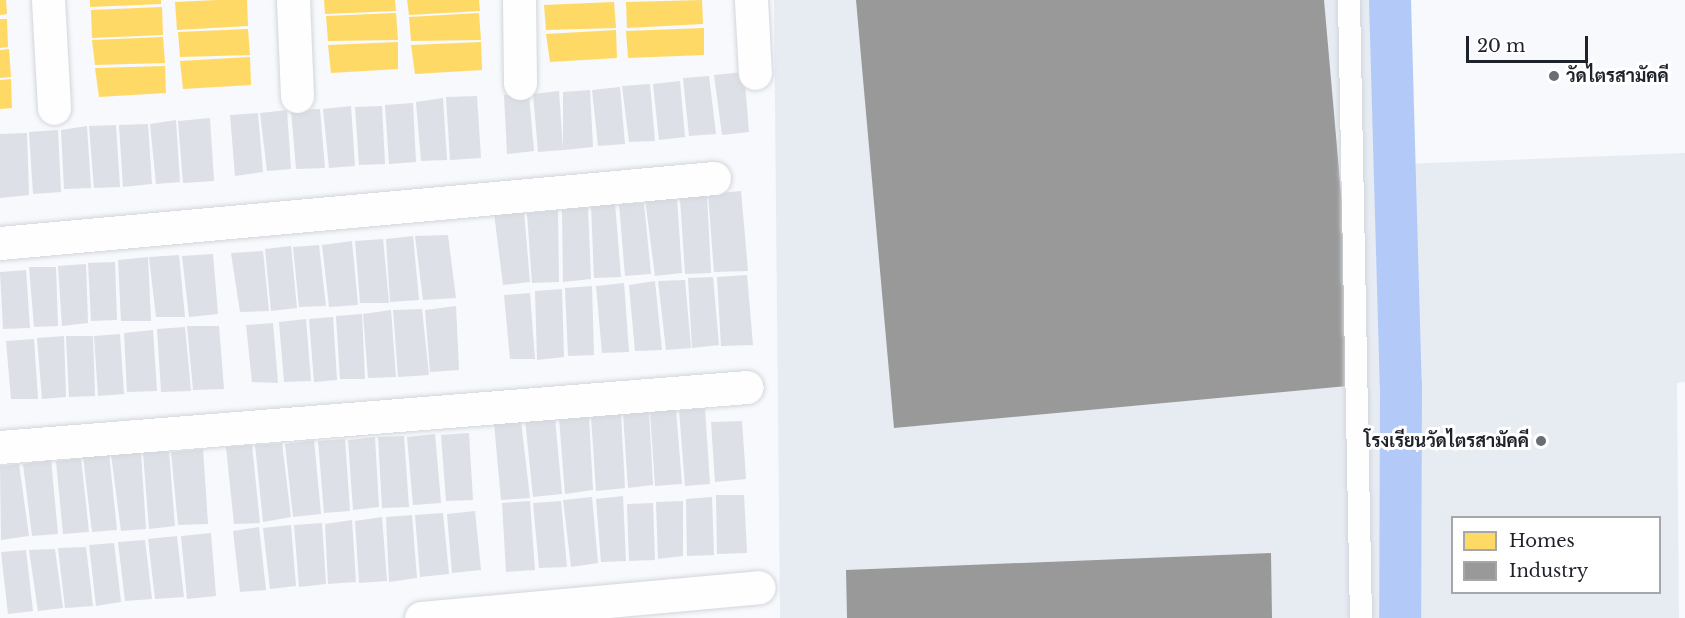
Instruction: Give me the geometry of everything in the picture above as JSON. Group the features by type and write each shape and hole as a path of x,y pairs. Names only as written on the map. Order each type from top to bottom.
{"street":[{"path":"48,0 54,108"},
{"path":"293,0 297,96"},
{"path":"519,0 520,83"},
{"path":"751,0 755,73"},
{"path":"0,243 714,178"},
{"path":"0,447 747,387"},
{"path":"420,618 497,614 759,587"}],"lane":[{"path":"1348,0 1361,618"}],"shaded area":[{"path":"774,0 1402,0 1403,164 1685,153 1685,382 1677,383 1679,618 780,618"}],"building: Homes":[{"path":"0,0 6,0 7,14 0,15"},
{"path":"90,0 161,0 161,4 90,7"},
{"path":"247,0 248,26 177,30 175,2"},
{"path":"324,0 395,0 396,11 325,14"},
{"path":"407,0 479,0 480,11 409,15"},
{"path":"702,0 703,24 627,28 626,2"},
{"path":"614,2 616,28 546,30 544,5"},
{"path":"162,7 163,35 92,38 91,10"},
{"path":"396,13 398,40 328,41 326,16"},
{"path":"479,13 481,40 411,41 409,17"},
{"path":"0,19 7,19 8,47 0,48"},
{"path":"704,28 704,55 628,58 626,31"},
{"path":"248,29 250,55 180,57 178,32"},
{"path":"616,30 617,58 550,62 546,34"},
{"path":"163,37 165,63 95,65 92,40"},
{"path":"398,42 398,69 331,73 328,45"},
{"path":"481,42 482,70 415,74 411,45"},
{"path":"9,49 11,77 0,78 0,50"},
{"path":"250,57 251,85 183,89 180,61"},
{"path":"165,66 166,93 99,97 95,68"},
{"path":"11,79 12,108 0,109 0,80"}],"building: Industry":[{"path":"856,0 1324,0 1358,385 894,428"},
{"path":"1271,553 1272,618 847,618 846,570"}],"building: Other":[{"path":"744,72 749,132 722,135 714,75"},
{"path":"709,76 716,134 689,136 683,78"},
{"path":"680,81 685,137 659,140 653,84"},
{"path":"650,84 655,141 629,142 622,86"},
{"path":"620,87 625,144 598,146 592,90"},
{"path":"590,90 593,147 563,150 563,92"},
{"path":"559,91 563,150 538,152 533,94"},
{"path":"529,94 534,151 507,154 504,95"},
{"path":"477,96 481,158 450,160 446,97"},
{"path":"443,98 447,160 421,161 416,102"},
{"path":"413,103 416,162 389,164 385,105"},
{"path":"351,106 355,166 329,168 323,109"},
{"path":"382,106 385,164 359,165 355,107"},
{"path":"320,109 325,168 296,169 291,110"},
{"path":"287,110 291,169 267,171 260,113"},
{"path":"258,113 263,172 235,176 230,115"},
{"path":"210,118 214,181 183,183 178,121"},
{"path":"176,120 180,182 156,184 150,124"},
{"path":"148,124 152,184 123,187 119,125"},
{"path":"116,125 120,187 94,188 89,126"},
{"path":"87,126 91,188 64,189 61,130"},
{"path":"58,130 61,192 33,194 29,132"},
{"path":"27,133 29,195 0,198 0,134"},
{"path":"741,191 748,271 714,272 708,194"},
{"path":"707,195 711,273 685,274 680,198"},
{"path":"677,198 682,273 655,276 645,199"},
{"path":"615,203 621,277 594,278 591,205"},
{"path":"644,203 651,274 625,276 619,204"},
{"path":"588,207 591,279 563,282 562,209"},
{"path":"558,210 559,282 532,283 527,213"},
{"path":"524,212 530,282 503,285 494,213"},
{"path":"448,235 456,298 423,300 415,236"},
{"path":"413,236 419,300 390,302 386,239"},
{"path":"383,239 389,303 360,303 355,241"},
{"path":"352,241 358,305 329,307 322,245"},
{"path":"319,245 326,306 299,307 293,247"},
{"path":"291,246 297,308 271,311 265,249"},
{"path":"263,251 269,311 240,312 231,253"},
{"path":"213,254 218,314 189,317 182,256"},
{"path":"179,255 185,317 156,317 149,257"},
{"path":"148,257 151,321 121,321 118,260"},
{"path":"115,262 117,320 91,321 88,263"},
{"path":"86,264 88,323 62,326 58,266"},
{"path":"29,267 56,267 58,326 34,327"},
{"path":"26,270 30,328 3,329 0,272"},
{"path":"747,275 753,345 721,346 717,277"},
{"path":"713,277 719,345 692,348 688,278"},
{"path":"685,280 691,348 666,350 658,281"},
{"path":"655,281 662,350 635,351 629,285"},
{"path":"624,283 629,352 602,353 596,286"},
{"path":"592,286 594,355 568,356 565,288"},
{"path":"562,289 564,357 537,360 535,291"},
{"path":"530,293 535,359 510,359 504,295"},
{"path":"456,306 459,370 430,372 425,310"},
{"path":"422,309 429,375 398,377 393,310"},
{"path":"391,310 396,377 368,378 363,314"},
{"path":"362,314 365,379 340,379 336,316"},
{"path":"333,317 337,380 314,382 309,319"},
{"path":"306,319 311,381 284,382 279,322"},
{"path":"273,323 278,383 252,382 246,325"},
{"path":"187,326 219,326 224,389 193,390"},
{"path":"185,327 191,391 161,392 157,329"},
{"path":"153,330 157,391 127,392 124,333"},
{"path":"120,334 124,394 98,396 94,336"},
{"path":"64,336 66,397 42,399 37,338"},
{"path":"66,336 93,336 95,396 69,397"},
{"path":"34,339 38,399 11,399 6,341"},
{"path":"705,408 710,484 685,486 679,410"},
{"path":"676,409 682,484 655,486 650,412"},
{"path":"649,411 653,485 628,488 623,413"},
{"path":"621,414 625,488 596,491 591,417"},
{"path":"589,417 593,490 565,494 559,418"},
{"path":"555,418 562,494 533,497 525,419"},
{"path":"521,421 530,498 501,500 494,423"},
{"path":"742,421 746,479 715,482 711,422"},
{"path":"469,433 473,500 446,501 441,435"},
{"path":"435,434 441,503 413,505 407,437"},
{"path":"404,436 409,507 382,508 378,437"},
{"path":"375,437 379,507 353,510 348,440"},
{"path":"345,439 350,511 324,513 318,441"},
{"path":"314,440 321,514 293,517 285,444"},
{"path":"282,443 291,517 263,522 255,445"},
{"path":"252,445 260,523 234,524 226,447"},
{"path":"203,449 208,524 178,525 171,452"},
{"path":"169,451 175,526 149,529 143,453"},
{"path":"109,453 117,530 92,532 83,457"},
{"path":"141,453 146,529 121,531 111,454"},
{"path":"81,458 89,532 63,534 56,461"},
{"path":"51,460 58,534 32,536 23,464"},
{"path":"19,464 29,536 1,540 0,466"},
{"path":"716,495 744,495 747,553 717,554"},
{"path":"623,496 626,561 601,562 596,499"},
{"path":"592,497 598,563 571,567 563,500"},
{"path":"712,497 714,555 687,556 686,499"},
{"path":"530,501 535,570 506,572 502,503"},
{"path":"561,501 567,567 539,568 533,503"},
{"path":"683,501 683,556 658,559 656,502"},
{"path":"653,503 655,560 629,561 627,504"},
{"path":"475,511 481,570 452,573 447,514"},
{"path":"443,513 449,574 420,577 415,515"},
{"path":"412,515 417,578 389,582 386,517"},
{"path":"382,517 387,581 359,583 355,521"},
{"path":"352,520 356,582 328,584 325,524"},
{"path":"322,523 326,584 299,587 294,525"},
{"path":"291,525 296,586 270,589 263,528"},
{"path":"259,527 266,590 240,592 233,531"},
{"path":"211,533 216,596 187,599 181,536"},
{"path":"177,536 184,597 155,599 148,539"},
{"path":"145,540 152,599 125,601 118,542"},
{"path":"114,543 121,602 96,606 89,545"},
{"path":"86,547 93,606 65,608 58,548"},
{"path":"55,549 63,608 38,611 29,550"},
{"path":"26,550 33,611 8,614 1,552"}],"waterway":[{"path":"1390,0 1401,385 1400,618"}],"place":[{"name":"วัดไตรสามัคคี","path":"1554,76"},
{"name":"โรงเรียนวัดไตรสามัคคี","path":"1541,441"}]}
